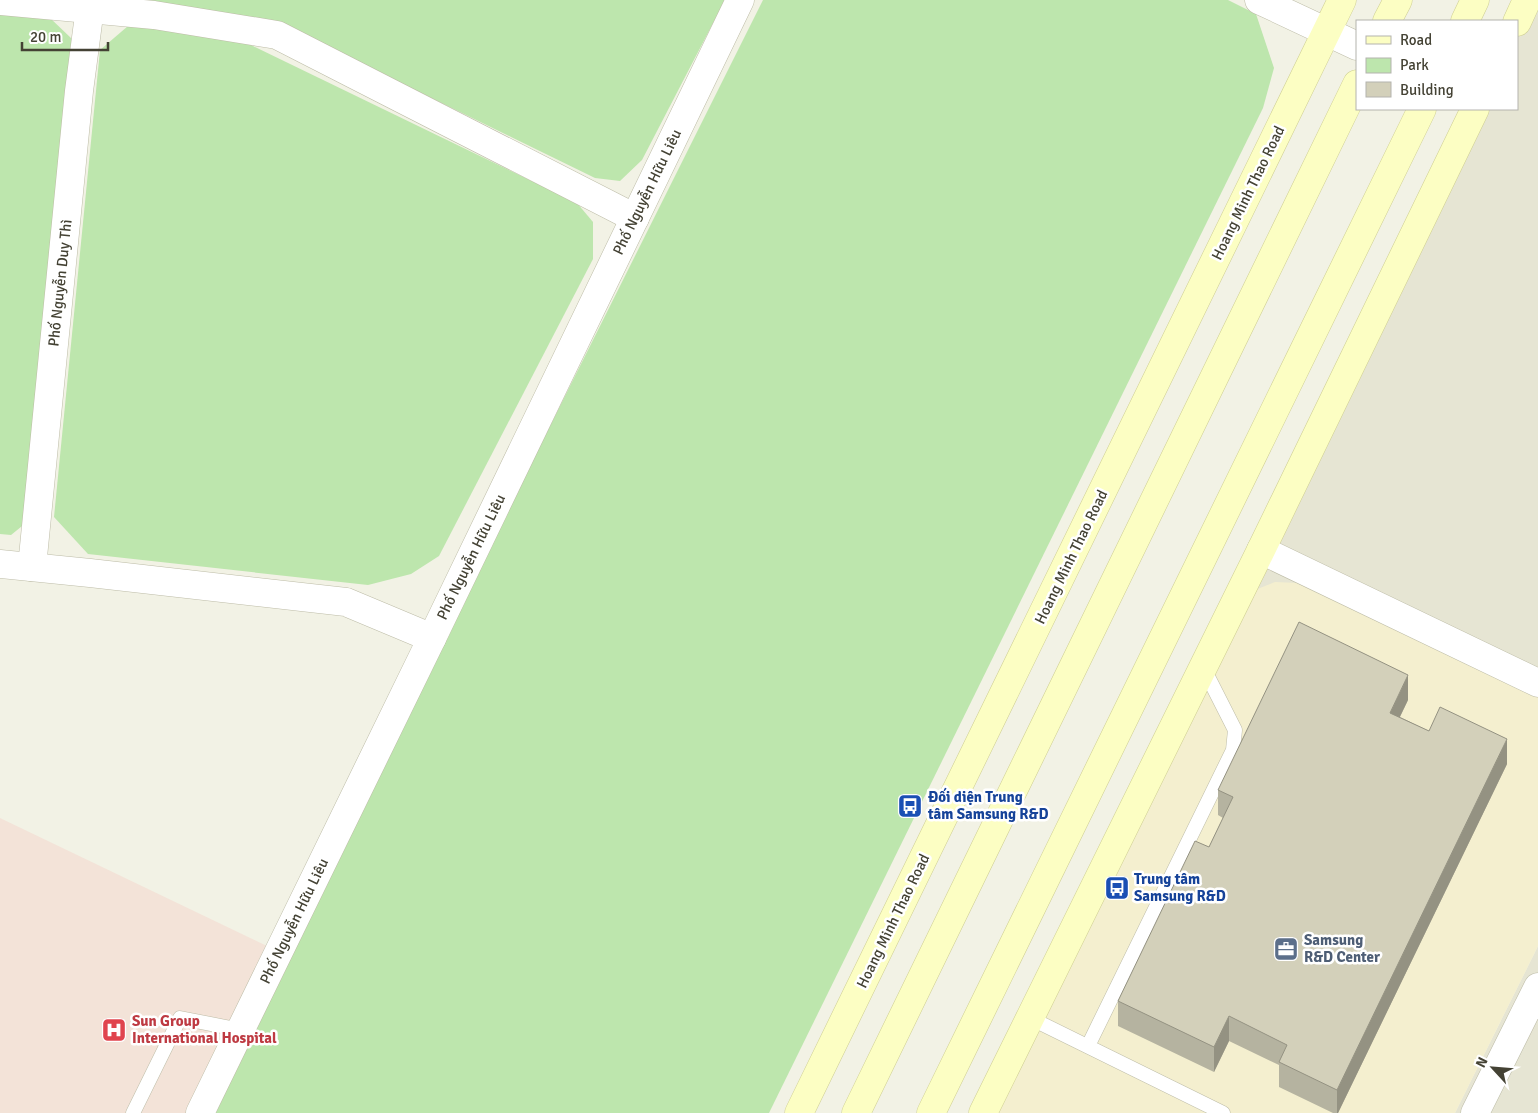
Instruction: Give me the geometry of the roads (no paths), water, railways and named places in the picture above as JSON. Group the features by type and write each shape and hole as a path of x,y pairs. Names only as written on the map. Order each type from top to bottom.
{"main road":[{"name":"Hoang Minh Thao Road","path":"799,1113 1342,0"},
{"path":"1388,20 1398,0"},
{"path":"1466,20 1476,0"},
{"path":"1518,20 1527,0"},
{"path":"856,1113 1356,86"},
{"path":"931,1113 1422,110"},
{"path":"983,1113 1261,550 1474,110"}],"street":[{"name":"Phố Nguyễn Hữu Liêu","path":"200,1113 740,0"},
{"path":"1259,0 1356,46"},
{"path":"0,1 90,5 277,36 635,218"},
{"name":"Phố Nguyễn Duy Thì","path":"32,567 79,91 90,5"},
{"path":"1261,550 1538,683"},
{"path":"0,564 346,602 432,638"},
{"path":"1475,1113 1538,987"}],"lane":[{"path":"1088,1046 1233,750 1235,730 1203,667"},
{"path":"133,1113 180,1018 241,1030"},
{"path":"1030,1018 1223,1113"}],"place":[{"name":"Đối diện Trung tâm Samsung R&D","path":"910,806"},
{"name":"Trung tâm Samsung R&D","path":"1117,888"},
{"name":"Samsung R&D Center","path":"1286,949"},
{"name":"Sun Group International Hospital","path":"114,1030"}]}
